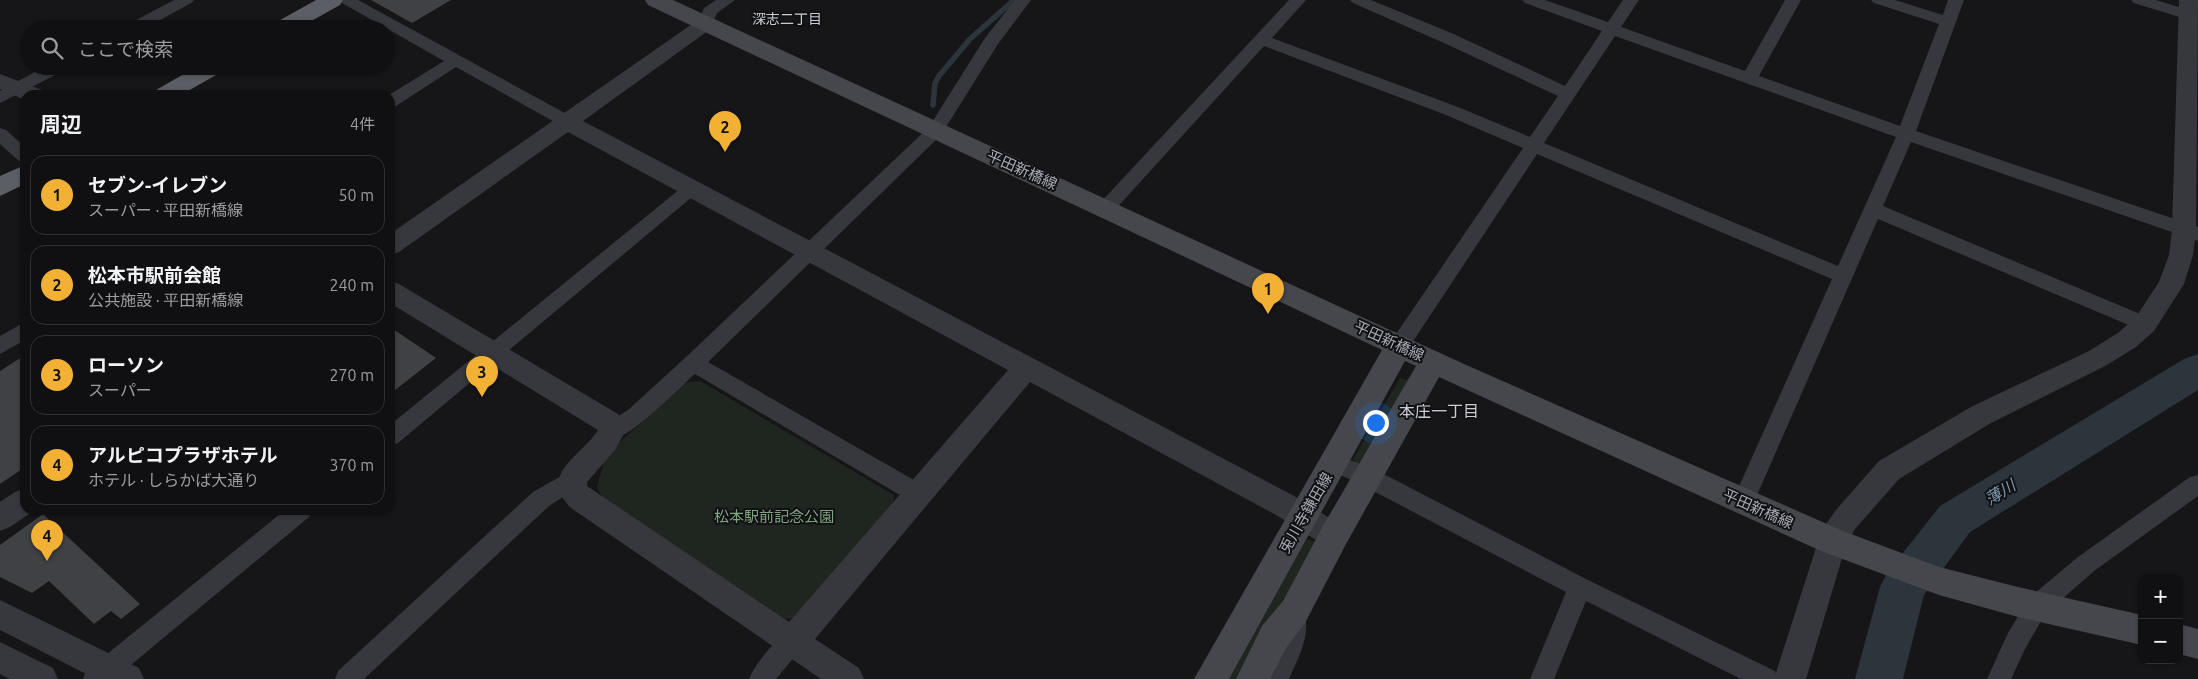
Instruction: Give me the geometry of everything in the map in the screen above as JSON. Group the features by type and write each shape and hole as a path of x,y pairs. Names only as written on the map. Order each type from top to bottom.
{"highway":[{"path":"301,20 345,0"},
{"path":"315,20 345,0"},
{"path":"173,90 198,75"},
{"path":"193,90 219,75"},
{"path":"0,187 20,176"},
{"path":"0,199 20,188"}],"main road":[{"name":"平田新橋線","path":"656,0 1433,362 1842,545 1939,581 2027,604 2138,629"},
{"name":"兎川寺鎌田線","path":"1211,679 1335,463 1399,346"},
{"path":"1253,679 1274,637 1294,612 1334,536 1433,362"},
{"path":"2183,640 2198,644"}],"street":[{"path":"148,20 186,0"},
{"path":"345,0 381,20"},
{"path":"395,242 566,120 705,24 710,11 727,0"},
{"path":"347,679 541,499 572,478 605,442 612,430 635,416 693,364 935,131 991,42 1023,0"},
{"path":"1106,208 1298,0"},
{"path":"1358,0 1450,39 1568,94"},
{"path":"1530,0 1906,134 2191,232"},
{"path":"1399,346 1631,0"},
{"path":"1750,77 1793,0"},
{"path":"1879,0 1948,22"},
{"path":"1744,502 1906,134 1956,0"},
{"path":"1790,679 1842,545 1844,520 1889,470 1981,415 2098,358 2127,340 2145,324 2171,284 2191,232 2189,7 2139,0"},
{"path":"395,28 1303,516 1334,536"},
{"path":"1261,39 1452,112 1843,276"},
{"path":"395,99 455,61"},
{"path":"13,91 42,75"},
{"path":"0,134 20,152"},
{"path":"395,433 692,188"},
{"path":"1872,209 2145,324"},
{"path":"395,295 494,352 608,422 612,430"},
{"path":"0,346 20,333"},
{"path":"693,364 918,494"},
{"path":"761,679 1026,367"},
{"path":"1335,463 1368,477 1580,588 1766,679"},
{"path":"572,478 573,491 581,499 848,679"},
{"path":"1999,679 2016,641 2027,604 2198,484"},
{"path":"0,518 20,504"},
{"path":"0,614 110,676 294,515"},
{"path":"1542,679 1580,588"},
{"path":"1195,679 1204,664 1251,607"},
{"path":"1273,679 1287,645 1294,612"},
{"path":"0,657 42,679"}],"green space":[{"path":"1400,378 1408,382 1360,463 1356,463 1353,459"},
{"name":"松本駅前記念公園","path":"700,381 894,495 892,509 802,615 783,620 603,499 597,487 609,452 684,383"},
{"path":"1307,539 1316,542 1242,679 1228,679"}],"building":[{"path":"371,0 451,0 412,23"},
{"path":"395,330 436,358 395,390"},
{"path":"20,358 20,470 0,484 0,371"},
{"path":"44,515 140,604 121,619 111,611 94,624 49,581 32,593 0,577 0,545"}],"waterway":[{"path":"933,105 935,83 939,76 970,39 1014,0"},
{"name":"薄川","path":"1879,679 1903,587 1955,519 2198,370"}],"place":[{"name":"松本市駅前会館","path":"725,152"},
{"name":"セブン-イレブン","path":"1268,314"},
{"name":"ローソン","path":"482,397"},
{"name":"アルピコプラザホテル","path":"47,561"}],"district":[{"name":"深志二丁目","path":"787,19"},
{"name":"本庄一丁目","path":"1439,411"}]}
